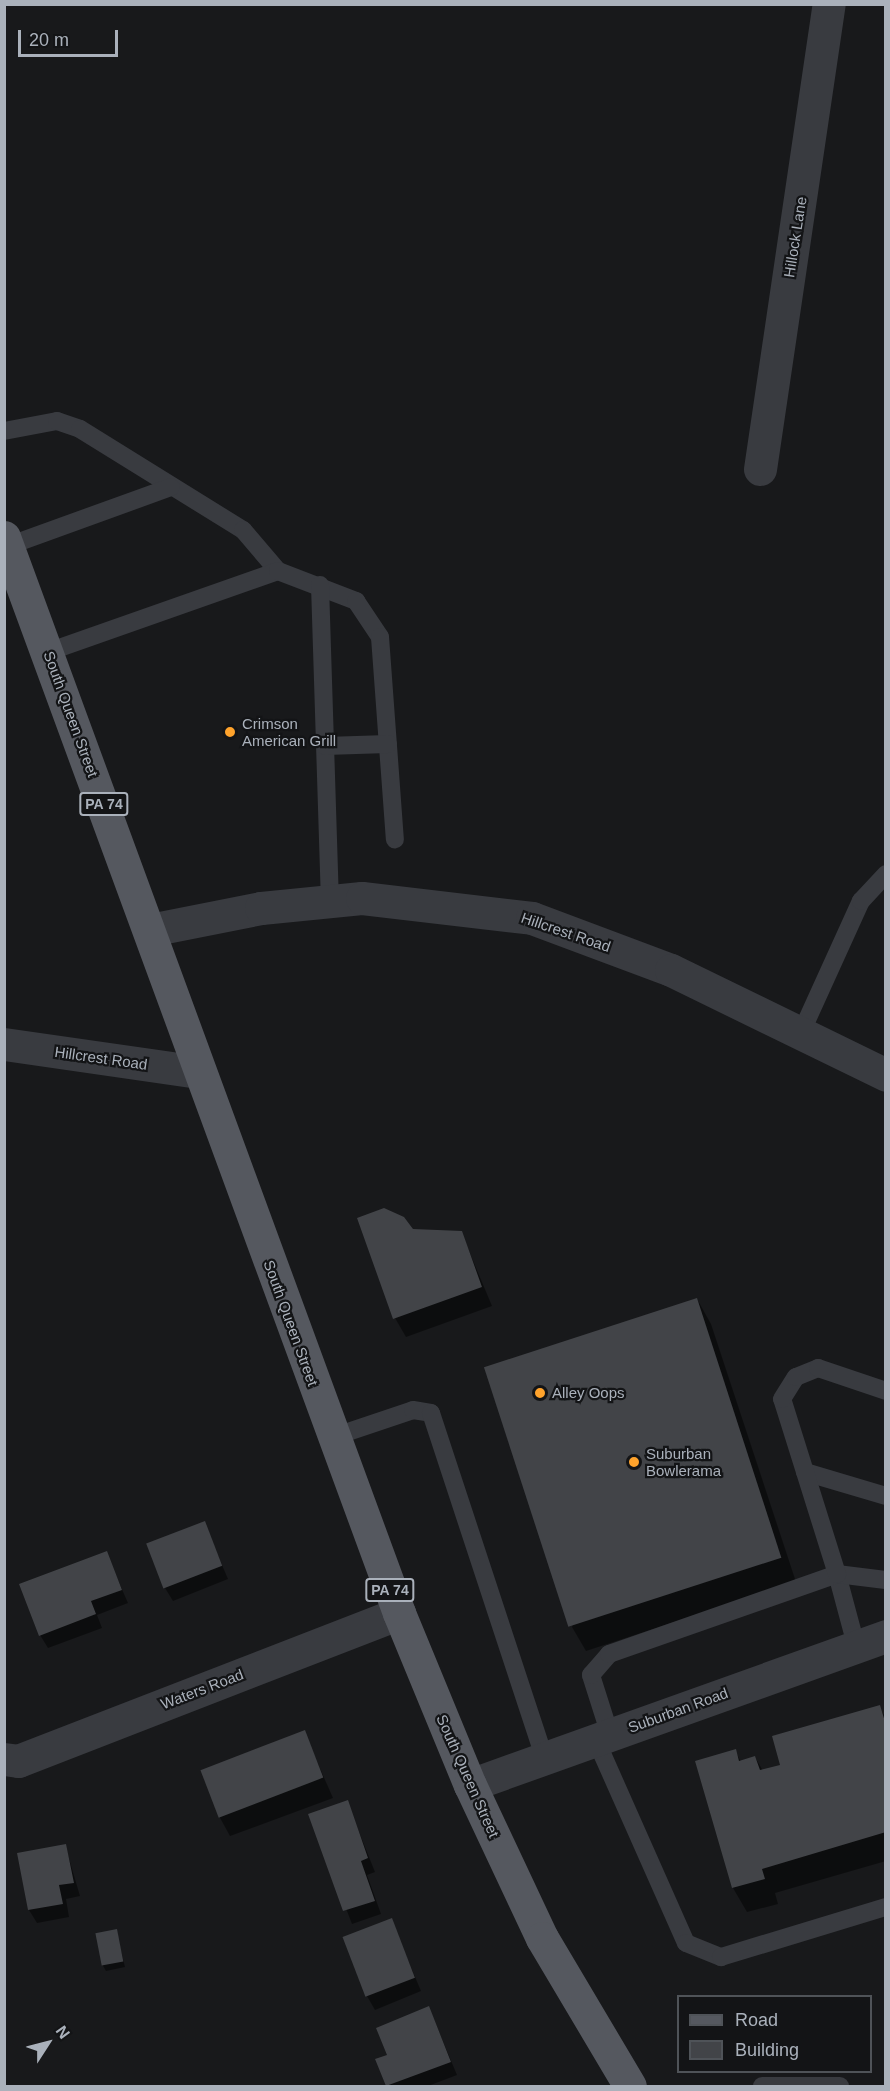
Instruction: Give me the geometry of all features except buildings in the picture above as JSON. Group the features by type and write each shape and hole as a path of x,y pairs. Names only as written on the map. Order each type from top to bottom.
{"main road":[{"name":"South Queen Street","path":"6,542 150,930 198,1072 399,1612 470,1785 542,1938 630,2086"}],"street":[{"name":"Hillock Lane","path":"760,469 830,4"},
{"name":"Hillcrest Road","path":"150,930 362,897 532,918 671,970 885,1075"},
{"name":"Hillcrest Road","path":"4,1044 198,1072"},
{"name":"Waters Road","path":"4,1759 18,1761 399,1612"},
{"name":"Suburban Road","path":"470,1785 871,1641"}],"lane":[{"path":"4,431 57,421 243,530 278,571 320,585 356,601 380,637 395,839"},
{"path":"6,542 171,487"},
{"path":"48,652 278,571"},
{"path":"320,585 330,901"},
{"path":"325,746 388,744"},
{"path":"801,1033 861,901 885,874"},
{"path":"871,1641 837,1574 782,1399 796,1377 818,1368 885,1391"},
{"path":"333,1437 412,1410 430,1413 545,1759"},
{"path":"805,1472 885,1497"},
{"path":"885,1580 837,1574 609,1654 591,1675 603,1737 686,1943 721,1957 885,1907"},
{"path":"762,2086 840,2086"}],"place":[{"name":"Crimson American Grill","path":"230,732"},
{"name":"Alley Oops","path":"540,1393"},
{"name":"Suburban Bowlerama","path":"634,1462"}]}
